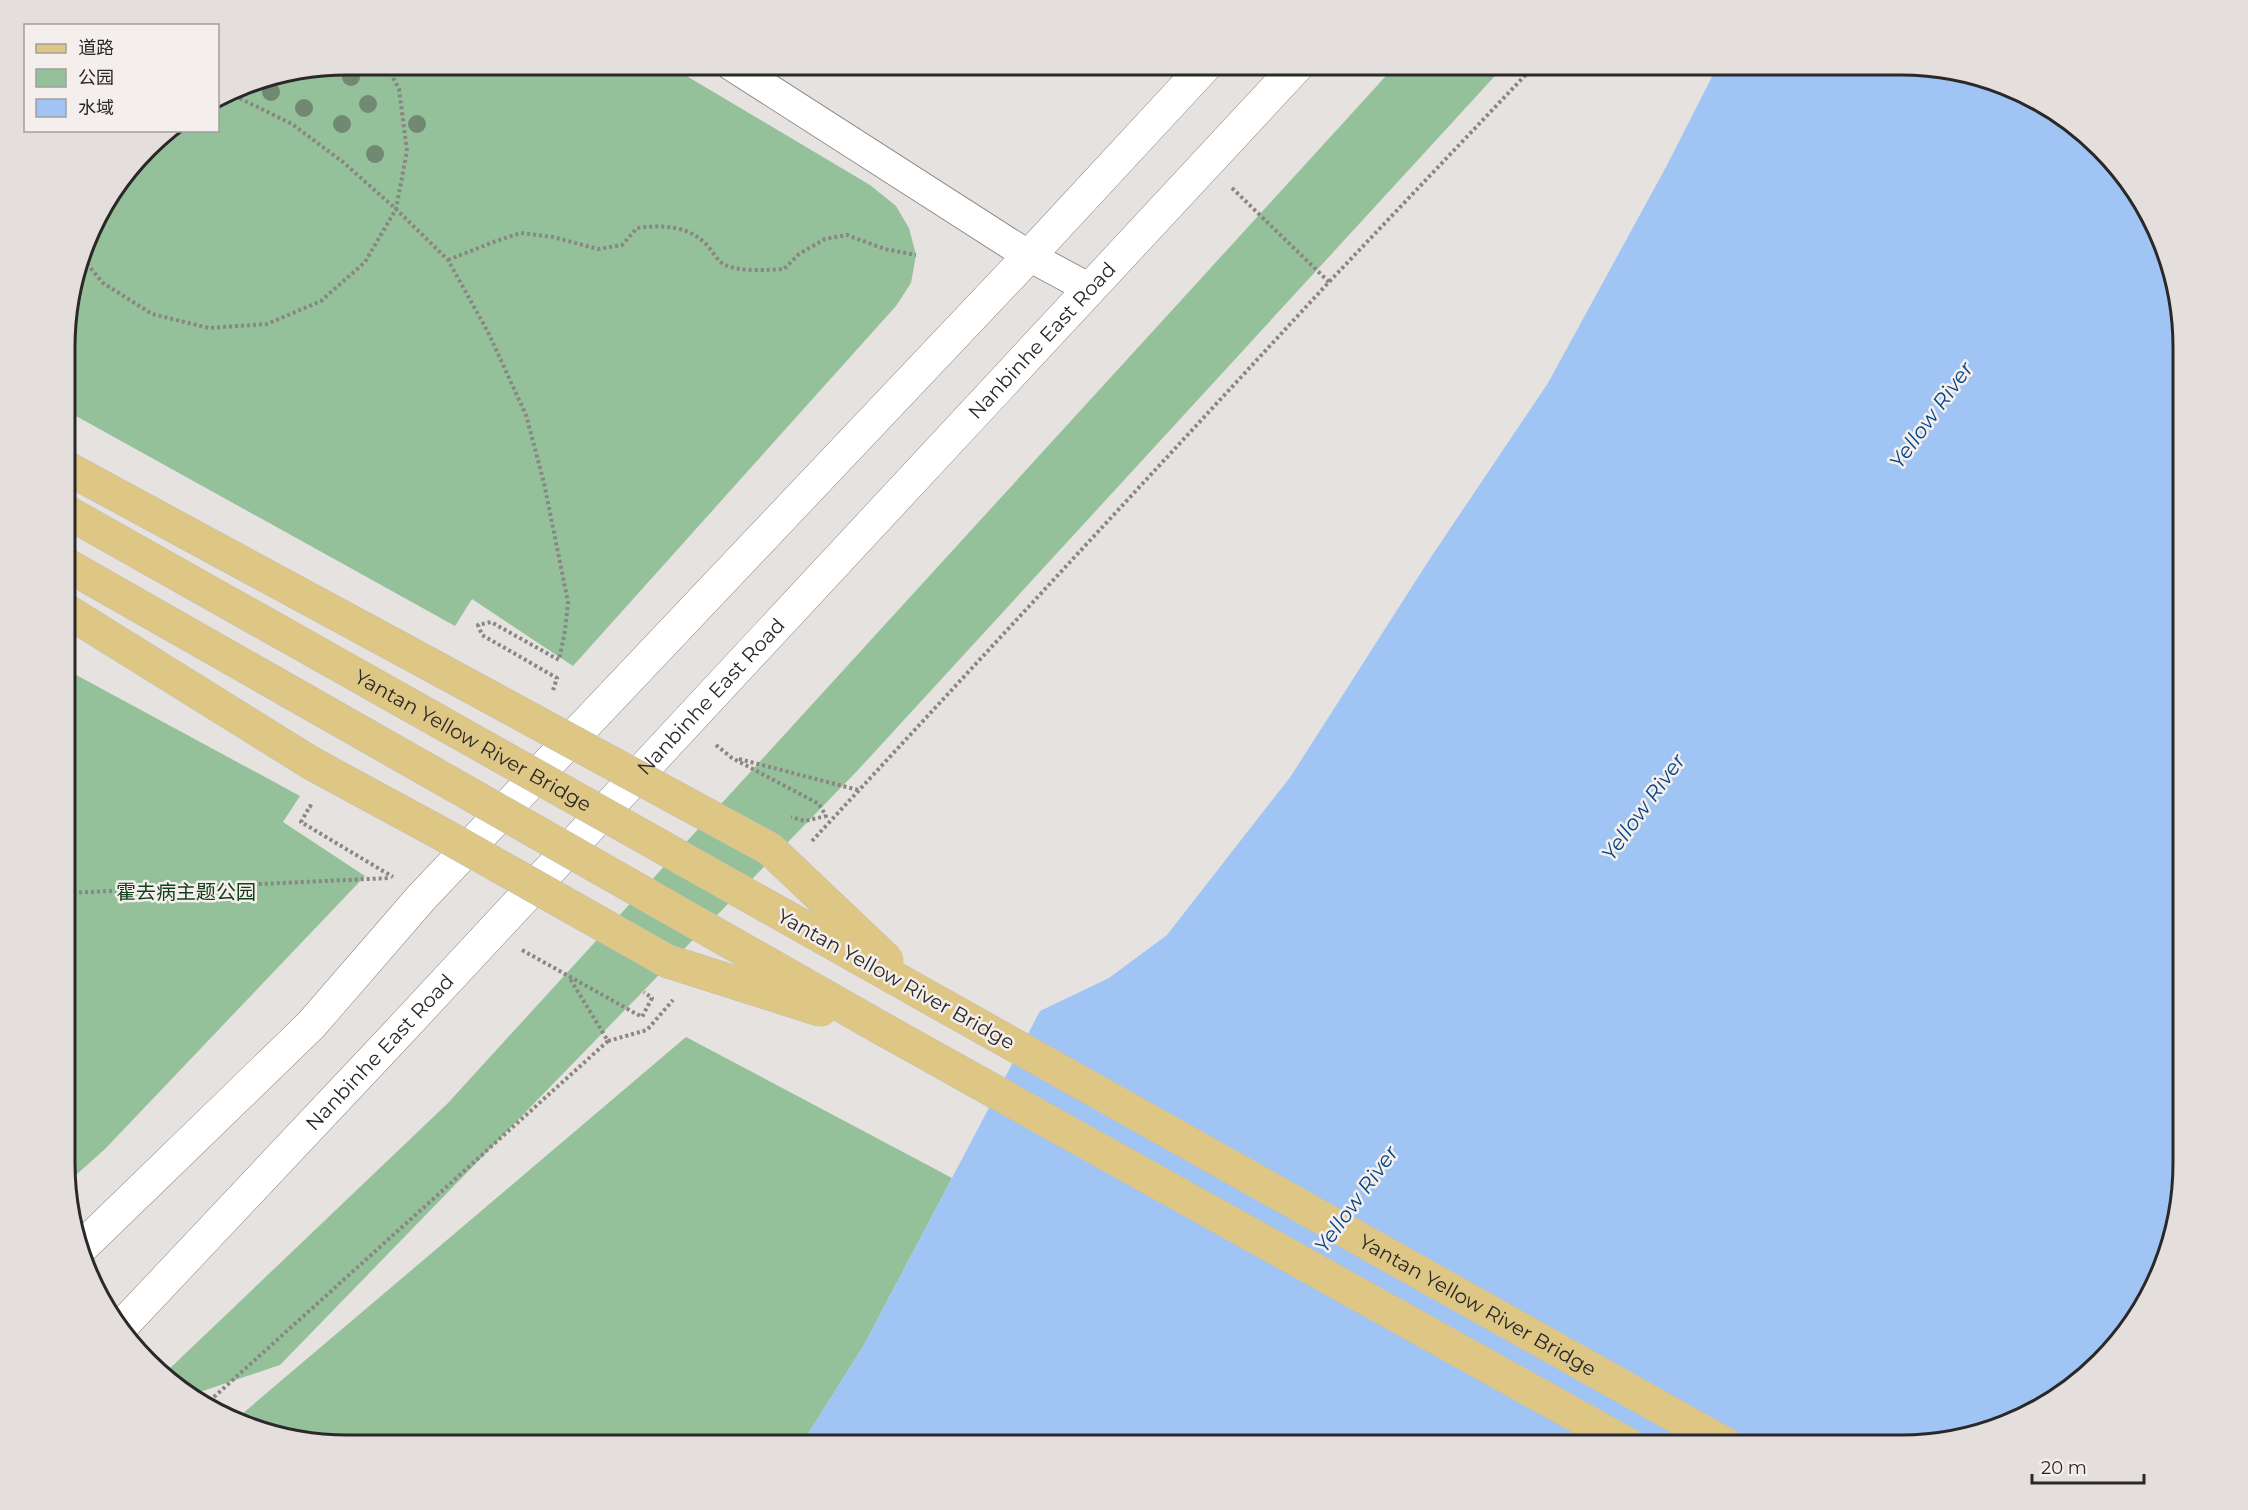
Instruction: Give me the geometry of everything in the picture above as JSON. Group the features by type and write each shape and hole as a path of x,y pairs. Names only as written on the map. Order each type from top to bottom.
{"main road":[{"path":"87,1242 311,1025 421,898 1029,256 1196,75"},
{"name":"Nanbinhe East Road","path":"126,1322 1288,75"},
{"path":"75,472 770,849 923,994"},
{"name":"Yantan Yellow River Bridge","path":"75,517 1709,1435"},
{"path":"75,570 888,1032 1611,1435"},
{"path":"75,616 311,763 440,832 666,961 888,1032"}],"street":[{"path":"748,75 1029,256 1090,289"}],"path":[{"path":"88,265 103,283 152,314 209,328 267,324 321,301 365,262 396,209 407,151 399,89 392,75"},
{"path":"808,846 1329,282 1525,75"},
{"path":"238,98 292,124 343,162 396,209 448,260 488,332 526,415 544,483 568,602 559,660 491,622 478,625 482,635 557,678 551,694"},
{"path":"1206,163 1329,282"},
{"path":"448,260 521,233 553,237 598,249 622,245 637,228 663,225 687,231 704,243 724,264 754,270 784,269 799,254 825,239 847,235 885,249 916,255"},
{"path":"783,815 805,821 826,816 819,804 732,758 858,790"},
{"path":"75,893 394,878 302,822 310,806"},
{"path":"494,929 526,953 642,1017 652,998 643,992"},
{"path":"569,976 608,1041"},
{"path":"211,1399 608,1041 647,1030 678,995"}],"green space":[{"path":"347,75 685,75 870,185 896,206 909,228 916,255 911,283 896,306 573,666 472,599 455,626 75,415 77,311 89,260 111,211 131,181 168,142 180,132 219,132 219,107 260,89 311,77"},
{"path":"1387,75 1496,75 858,770 280,1365 200,1392 169,1369 448,1103"},
{"name":"霍去病主题公园","path":"75,674 300,796 283,822 365,876 105,1149 76,1175"},
{"path":"686,1037 952,1178 864,1345 807,1435 347,1435 294,1430 242,1414"}],"water":[{"name":"Yellow River","path":"1713,75 1901,75 1954,80 1988,89 2021,103 2037,111 2080,142 2117,181 2137,211 2159,260 2171,311 2173,347 2173,1163 2171,1199 2159,1250 2137,1299 2117,1329 2080,1368 2037,1399 1988,1421 1937,1433 1901,1435 807,1435 864,1345 1040,1011 1109,978 1167,935 1291,776 1429,560 1548,383 1666,167"}]}
